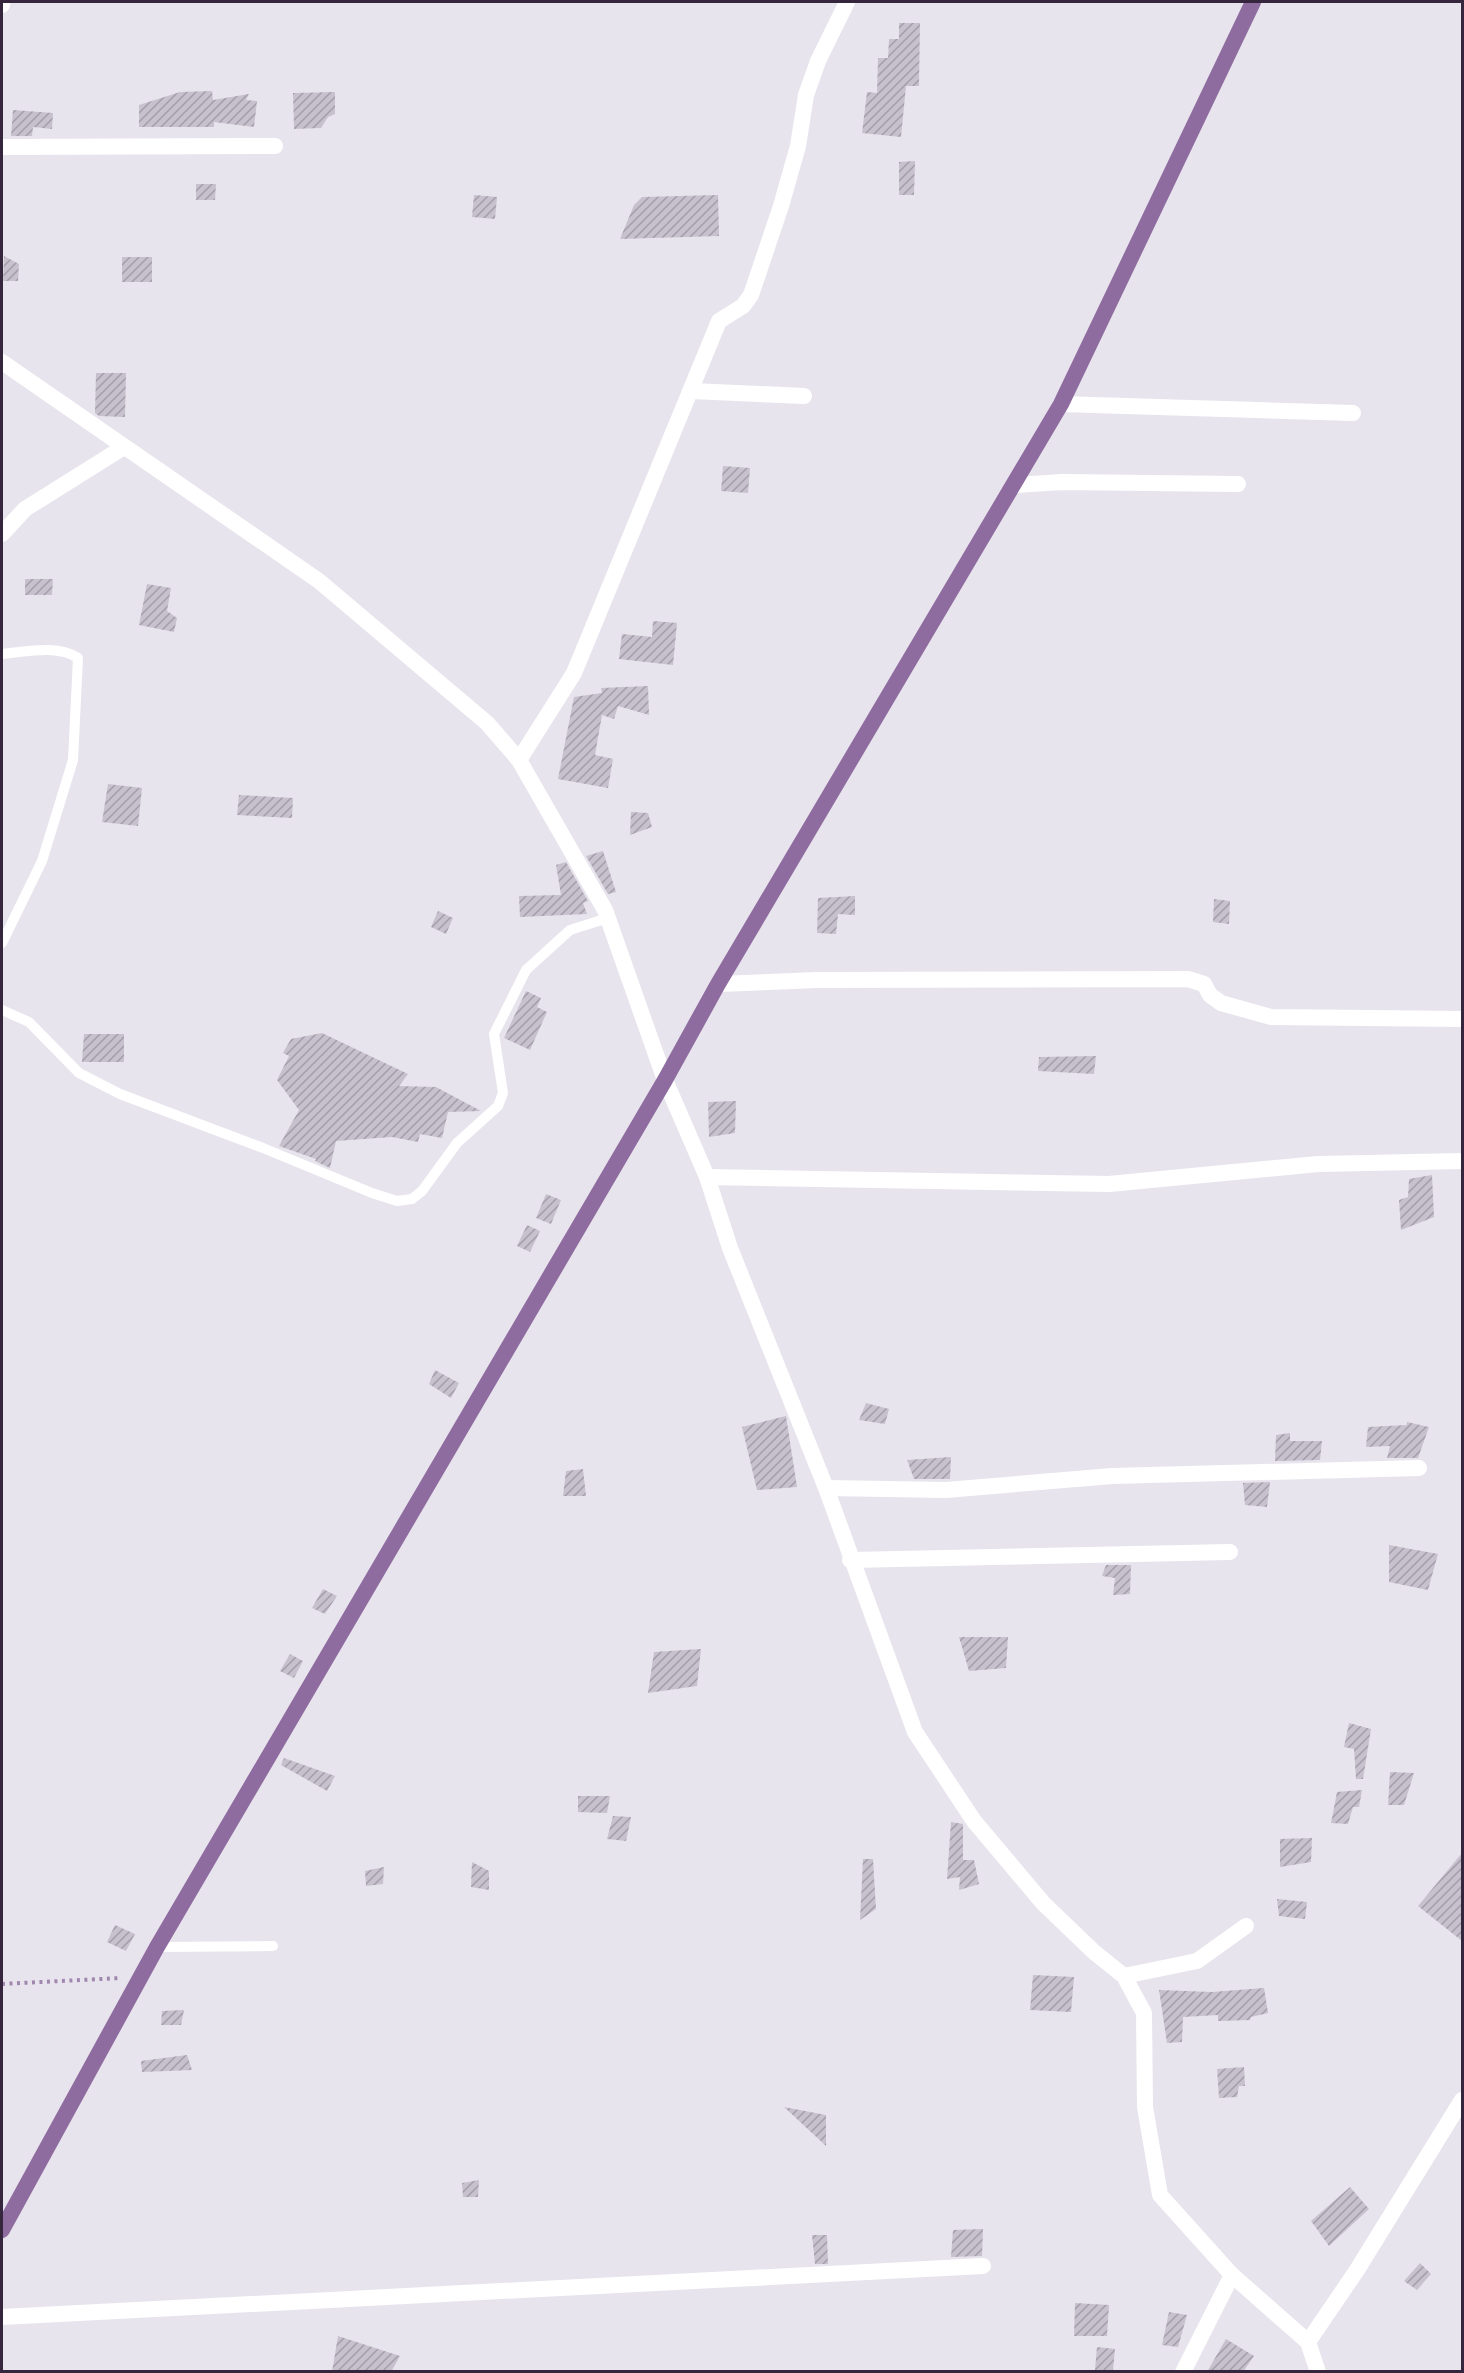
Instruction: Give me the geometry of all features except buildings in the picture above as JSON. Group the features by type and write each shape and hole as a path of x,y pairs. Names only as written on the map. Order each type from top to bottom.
{"main road":[{"path":"2,2230 157,1947 665,1080 718,984 1061,404 1253,2"}],"street":[{"path":"519,760 574,673 719,321 743,306 751,295 781,206 798,146 806,95 818,61 847,2"},
{"path":"2,147 275,146"},
{"path":"2,362 319,581 487,723 519,760 564,835 608,918 665,1080 707,1177 730,1248 826,1488 850,1560 915,1732 974,1821 1043,1904 1094,1952 1124,1976 1143,2013 1145,2107 1160,2195 1232,2275 1308,2342 1318,2372"},
{"path":"692,391 804,396"},
{"path":"1061,404 1353,413"},
{"path":"2,534 25,509 124,447"},
{"path":"1015,485 1062,482 1238,484"},
{"path":"718,984 840,980 1188,979 1204,984 1210,995 1221,1003 1271,1017 1462,1019"},
{"path":"707,1177 1109,1184 1318,1164 1462,1161"},
{"path":"826,1488 946,1490 1112,1476 1419,1468"},
{"path":"850,1560 1230,1552"},
{"path":"1124,1976 1197,1960 1246,1926"},
{"path":"1308,2342 1357,2270 1462,2100"},
{"path":"2,2317 983,2266"},
{"path":"1183,2372 1232,2275"}],"lane":[{"path":"2,654 51,650 69,652 78,658 73,760 42,861 2,943"},
{"path":"2,1010 29,1022 79,1073 120,1094 263,1148 372,1193 397,1200 412,1199 422,1191 457,1143 498,1106 503,1093 494,1034 526,970 570,930 608,918"},
{"path":"157,1947 273,1946"}],"path":[{"path":"2,1984 140,1977"}]}
